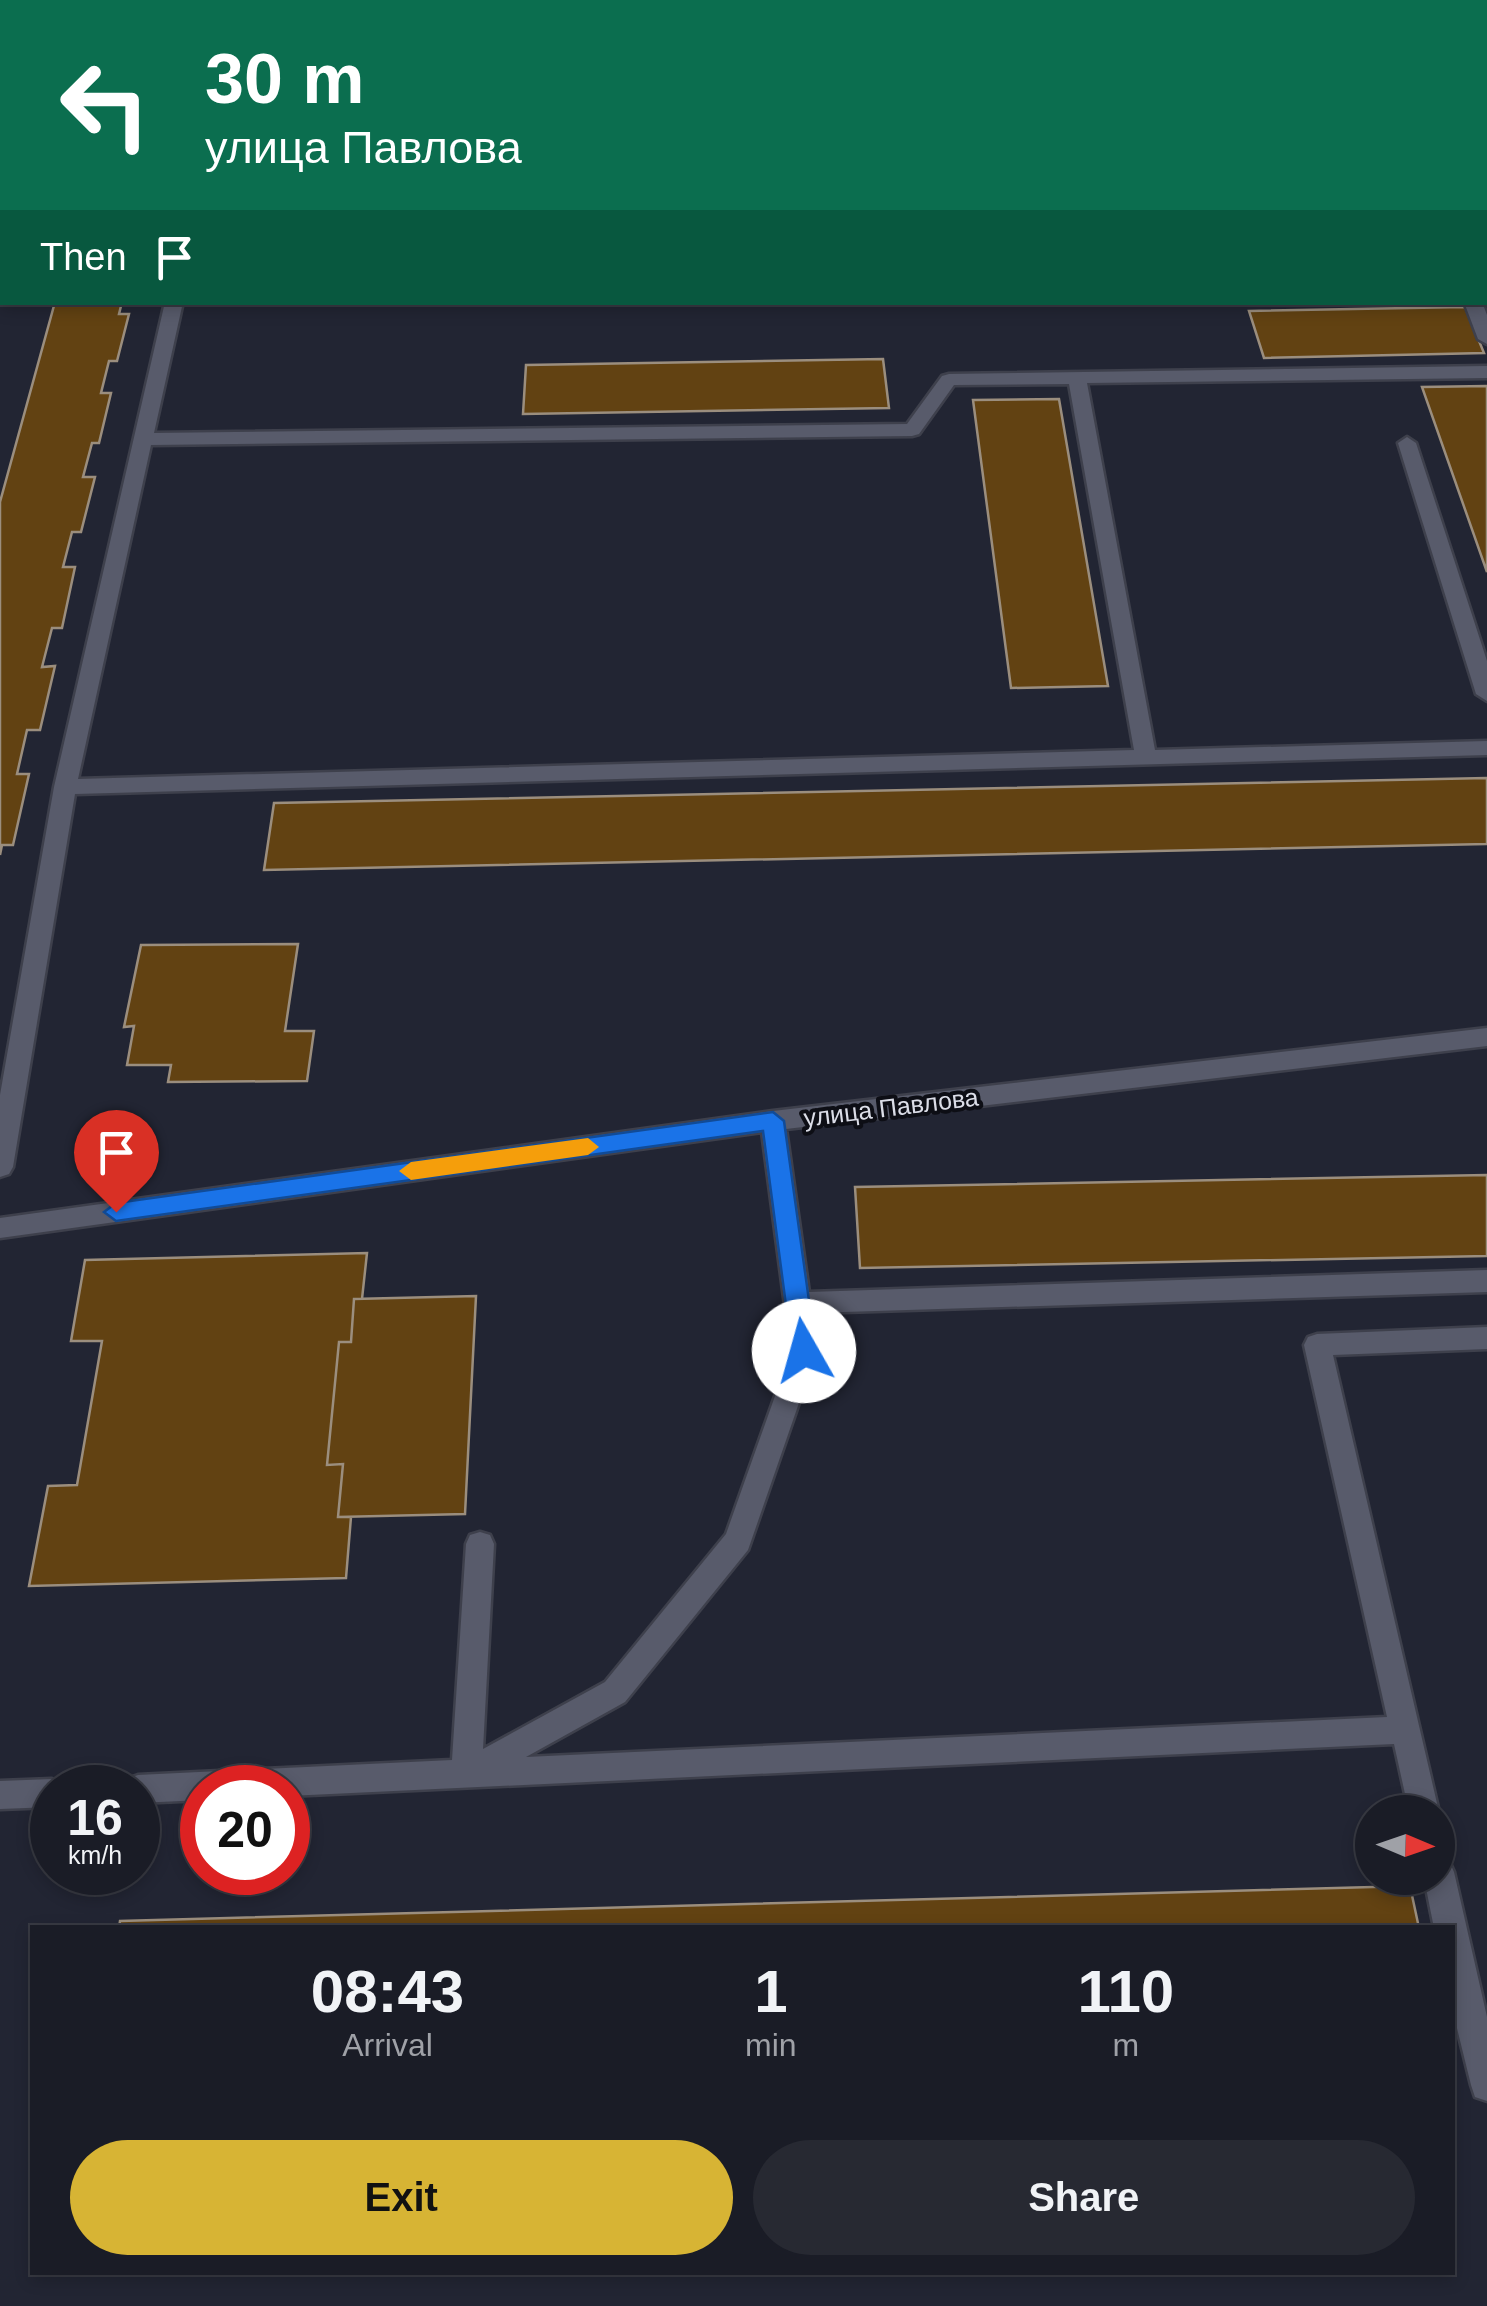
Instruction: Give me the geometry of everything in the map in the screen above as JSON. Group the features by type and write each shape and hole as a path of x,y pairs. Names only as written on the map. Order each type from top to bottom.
{"street":[{"path":"0,1167 65,788 173,305"},
{"path":"1474,305 1487,339"},
{"path":"144,439 912,430 948,380 1487,372"},
{"path":"1077,377 1146,758"},
{"path":"1406,442 1487,694"},
{"path":"65,788 1487,748"},
{"name":"улица Павлова","path":"0,1228 773,1121 1487,1037"},
{"path":"466,1774 615,1692 738,1541 804,1351 773,1121"},
{"path":"798,1303 1487,1280"},
{"path":"1420,1795 1317,1345 1487,1338"},
{"path":"466,1774 480,1544"},
{"path":"160,1788 1405,1730"},
{"path":"0,1795 30,1794"},
{"path":"1443,1895 1449,1925"},
{"path":"1455,1951 1487,2085"}],"building":[{"path":"54,305 121,305 119,314 129,314 117,361 109,361 101,393 111,393 99,443 92,443 83,477 95,477 81,532 72,532 63,567 75,567 62,628 52,628 42,667 55,666 40,730 27,730 17,774 29,774 13,845 2,845 0,855 0,502"},
{"path":"1465,307 1484,353 1264,358 1249,311"},
{"path":"883,359 889,408 523,414 526,365"},
{"path":"1487,386 1487,572 1422,387"},
{"path":"1059,399 1108,686 1011,688 973,400"},
{"path":"1487,778 1487,844 264,870 274,803"},
{"path":"298,944 285,1031 314,1031 307,1081 168,1082 171,1065 127,1065 134,1026 124,1027 141,945"},
{"path":"1487,1175 1487,1256 860,1268 855,1187"},
{"path":"367,1253 362,1299 354,1299 351,1342 339,1342 327,1465 343,1464 338,1517 351,1517 346,1578 29,1586 48,1486 77,1485 102,1341 71,1341 85,1260"},
{"path":"476,1296 465,1514 338,1517 343,1464 327,1465 339,1342 351,1342 354,1299"},
{"path":"1355,1887 1355,1895 1412,1895 1418,1925 119,1925 120,1921"}],"slow traffic":[{"path":"411,1171 588,1147"}],"route":[{"path":"116,1212 773,1121 804,1351"}]}
